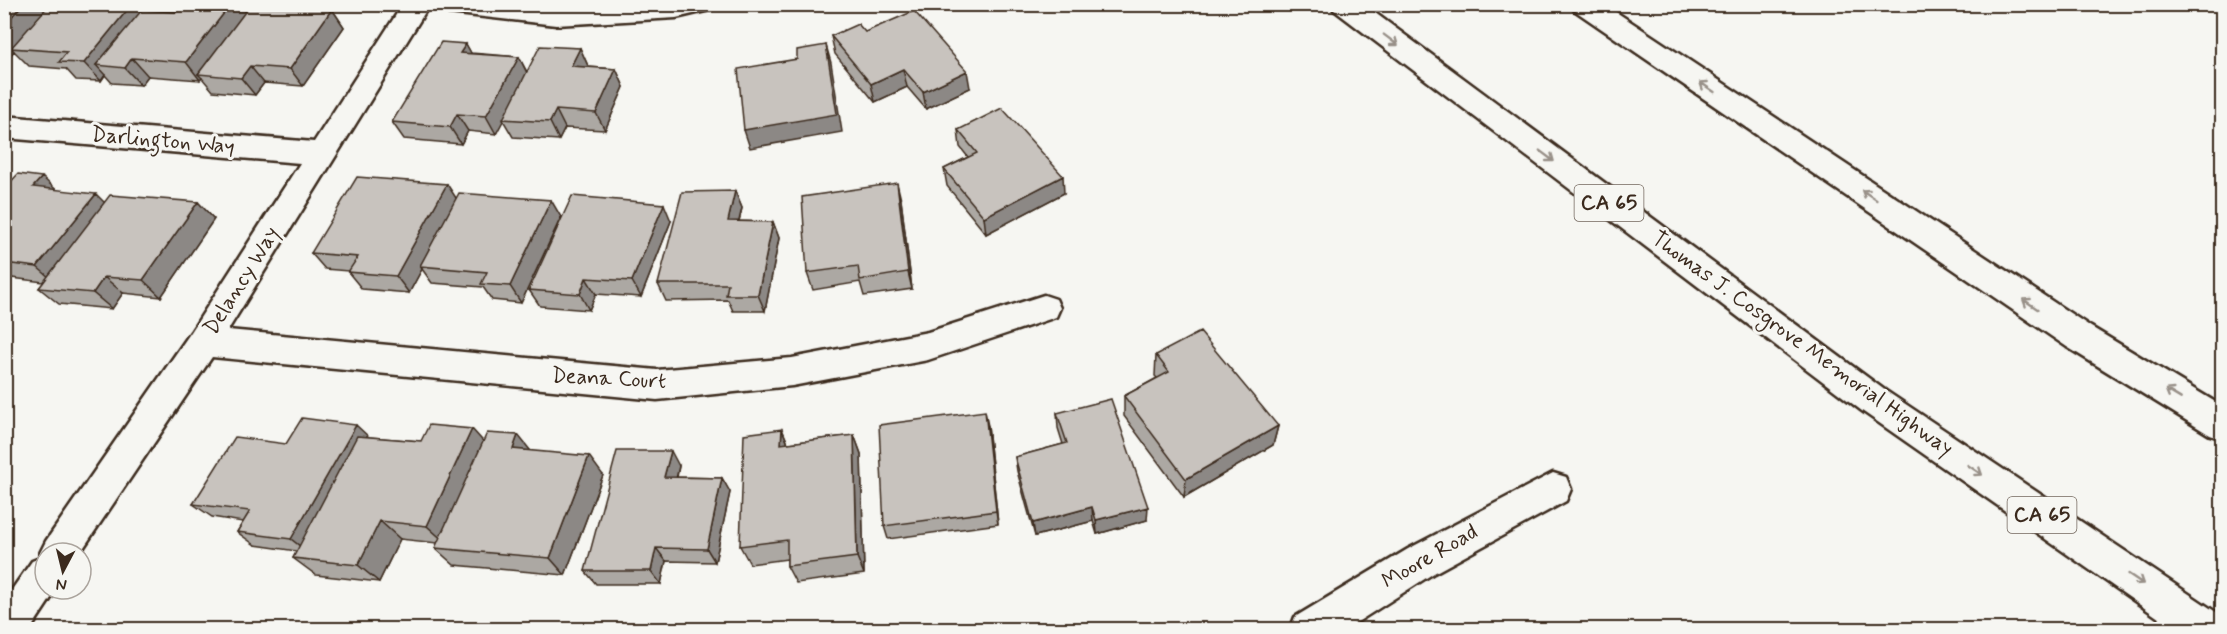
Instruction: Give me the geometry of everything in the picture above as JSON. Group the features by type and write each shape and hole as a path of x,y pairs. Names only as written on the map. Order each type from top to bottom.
{"main road":[{"name":"Delancy Way","path":"68,541 203,342 417,4"},
{"path":"449,4 556,16 676,9 700,4"},
{"name":"Thomas J. Cosgrove Memorial Highway","path":"1344,4 1875,401 2210,630"},
{"path":"1584,4 2079,337 2223,424"},
{"name":"Darlington Way","path":"4,127 322,154"},
{"name":"Deana Court","path":"203,342 657,385 792,372 928,346 1044,308"},
{"name":"Moore Road","path":"1309,630 1421,561 1553,489"},
{"path":"7,630 33,592"}],"building":[{"path":"4,4 23,4 4,25"},
{"path":"50,4 132,4 84,63 59,62 67,52 11,48"},
{"path":"183,4 231,4 186,62 132,58 125,68 96,65 142,10 176,12"},
{"path":"251,4 332,9 290,69 250,66 241,78 198,74"},
{"path":"914,11 967,71 923,92 903,69 871,84 831,36 858,24 865,32"},
{"path":"441,42 466,44 460,53 519,57 486,116 457,114 450,127 392,122"},
{"path":"826,45 837,114 744,130 738,69 797,59 797,50"},
{"path":"540,46 580,48 571,66 616,69 596,113 556,110 550,122 503,119"},
{"path":"1002,108 1063,176 984,217 944,169 977,153 958,130"},
{"path":"18,174 42,177 33,187 96,194 37,267 4,263 4,189"},
{"path":"357,177 447,184 396,276 348,272 358,257 311,253"},
{"path":"897,183 908,272 860,280 858,266 807,273 802,197"},
{"path":"735,191 728,221 773,222 758,295 726,295 728,284 658,284 682,192"},
{"path":"459,193 551,200 510,286 481,284 487,272 420,266"},
{"path":"110,195 198,202 143,280 104,277 93,293 39,288"},
{"path":"572,196 664,204 632,281 586,278 580,294 529,290"},
{"path":"1200,332 1278,426 1186,479 1124,396 1169,372 1156,355"},
{"path":"1111,399 1148,507 1096,520 1092,507 1033,523 1015,457 1067,443 1057,413"},
{"path":"985,411 996,511 884,526 879,425"},
{"path":"302,418 356,425 291,539 237,532 250,511 193,504 235,437 286,444"},
{"path":"429,425 472,429 427,526 380,521 358,565 293,558 357,436 421,441"},
{"path":"782,429 781,444 854,435 857,557 787,566 787,540 740,546 744,434"},
{"path":"487,433 518,435 513,449 589,456 550,558 435,548"},
{"path":"617,451 671,451 664,477 722,478 707,549 656,548 651,571 585,571"}]}
